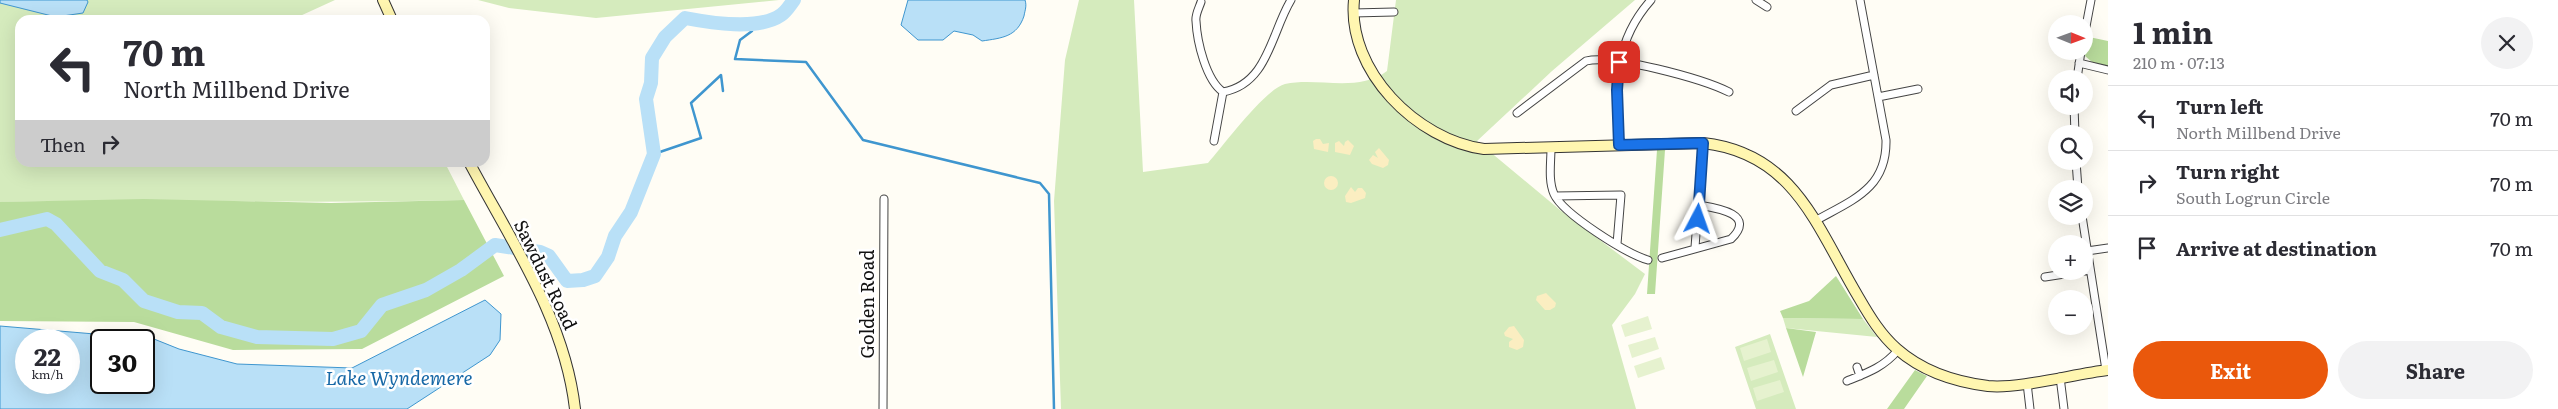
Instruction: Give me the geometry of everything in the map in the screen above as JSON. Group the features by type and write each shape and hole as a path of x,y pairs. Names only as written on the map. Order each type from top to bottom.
{"street":[{"path":"383,0 390,15"},
{"path":"1223,92 1245,85 1261,68 1291,0"},
{"path":"1354,0 1354,13 1360,46 1375,78 1387,93 1429,128 1450,141 1473,148 1551,148 1703,143 1735,149 1762,161 1786,180 1815,221 1870,317 1898,350 1923,366 1961,381 1989,386 2027,383 2107,370 2092,280"},
{"path":"1619,145 1617,90 1619,62 1633,23 1651,0"},
{"path":"1756,0 1767,7"},
{"path":"1815,221 1862,195 1870,188 1885,162 1886,140 1860,0"},
{"path":"2088,15 2091,0"},
{"path":"1201,2 1195,19 1206,67 1215,86 1223,92"},
{"path":"1354,13 1394,12"},
{"path":"1517,113 1586,62 1599,59 1702,82 1729,92"},
{"path":"2078,70 2080,60"},
{"path":"2079,63 2108,70"},
{"path":"1796,111 1831,85 1874,75"},
{"path":"1878,97 1918,89"},
{"path":"1214,141 1223,92"},
{"path":"1695,247 1703,143"},
{"path":"1551,148 1551,186 1555,196 1568,213 1629,252 1648,260"},
{"name":"Sawdust Road","path":"472,167 529,272 551,317 562,345 572,386 575,409"},
{"path":"1555,196 1621,195 1617,244"},
{"name":"Golden Road","path":"882,409 884,199"},
{"path":"1662,258 1695,247 1731,239 1738,232 1739,224 1736,216 1728,211 1698,205"},
{"path":"2093,249 2108,248"},
{"path":"1847,382 1882,365 1898,350"},
{"path":"1857,367 1860,376"},
{"path":"2060,377 2064,409"},
{"path":"2027,383 2030,409"}],"green space":[{"path":"0,0 335,0 302,15 15,15 15,167 447,167 464,200 348,202 0,202"},
{"path":"478,0 779,0 596,18 509,8"},
{"path":"1079,0 1134,0 1143,172 1208,163 1256,107 1277,88 1285,84 1298,82 1351,83 1376,78 1387,71 1396,0 1635,0 1552,71 1477,141 1560,210 1645,274 1635,294 1612,325 1636,409 1061,409 1054,201 1065,60"},
{"path":"2093,38 2108,41 2108,66 2090,60 2093,60"},
{"path":"1657,150 1665,150 1655,294 1647,294"},
{"path":"144,199 331,203 464,200 504,276 362,349 233,350 134,322 0,321 0,202"},
{"path":"1836,276 1863,319 1783,318 1780,311 1809,301"},
{"path":"1648,316 1652,329 1625,337 1621,325"},
{"path":"1783,318 1863,319 1877,337 1786,328"},
{"path":"1786,328 1816,332 1803,377"},
{"path":"1770,334 1796,409 1756,409 1735,347"},
{"path":"1655,337 1659,349 1632,358 1628,345"},
{"path":"1767,339 1771,352 1744,361 1740,348"},
{"path":"1661,357 1665,369 1638,378 1634,366"},
{"path":"1774,360 1778,372 1751,381 1747,368"},
{"path":"1915,370 1927,376 1904,409 1887,409"},
{"path":"1780,380 1784,392 1757,401 1753,388"}],"sand":[{"path":"1320,139 1323,144 1329,143 1328,152 1314,149 1313,141"},
{"path":"1348,140 1354,146 1350,155 1335,152 1335,143 1339,141 1344,146"},
{"path":"1379,148 1389,160 1388,165 1383,168 1372,164 1369,160 1373,155 1378,158 1375,152"},
{"path":"1328,176 1334,176 1338,183 1334,190 1328,190 1324,186 1324,180"},
{"path":"1351,187 1355,192 1358,188 1362,188 1366,193 1365,198 1351,203 1346,202 1345,196"},
{"path":"1546,293 1556,303 1555,307 1550,310 1545,310 1536,300 1537,296"},
{"path":"1514,326 1524,340 1523,347 1517,350 1509,347 1509,342 1513,339 1505,336 1504,333 1509,327"}],"water":[{"path":"0,0 87,0 88,2 83,13 70,15 48,15 0,3"},
{"path":"908,0 1025,0 1026,6 1021,23 1013,32 1002,37 982,41 973,35 954,31 943,40 918,40 901,25"},
{"name":"Lake Wyndemere","path":"485,300 501,314 500,340 490,355 407,409 0,409 0,326 36,329 15,329 15,394 80,394 80,333 90,334 90,394 155,394 155,339 179,349 237,364 352,368"}],"waterway":[{"path":"0,230 47,219 56,224 100,271 123,280 144,301 178,312 202,313 221,327 257,337 333,339 361,331 382,305 426,290 461,270 495,245 540,252 549,256 567,281 583,280 595,276 608,257 615,236 631,212 654,154 646,99 651,83 652,58 665,37 685,18 734,24 760,23 771,20 783,14 794,0"},
{"path":"748,24 752,31 740,40 735,59 806,62 863,140 1040,183 1049,194 1054,409"},
{"path":"654,154 701,138 691,103 721,75 723,91"}],"route":[{"path":"1619,62 1617,90 1619,145 1703,143 1698,219"}]}
